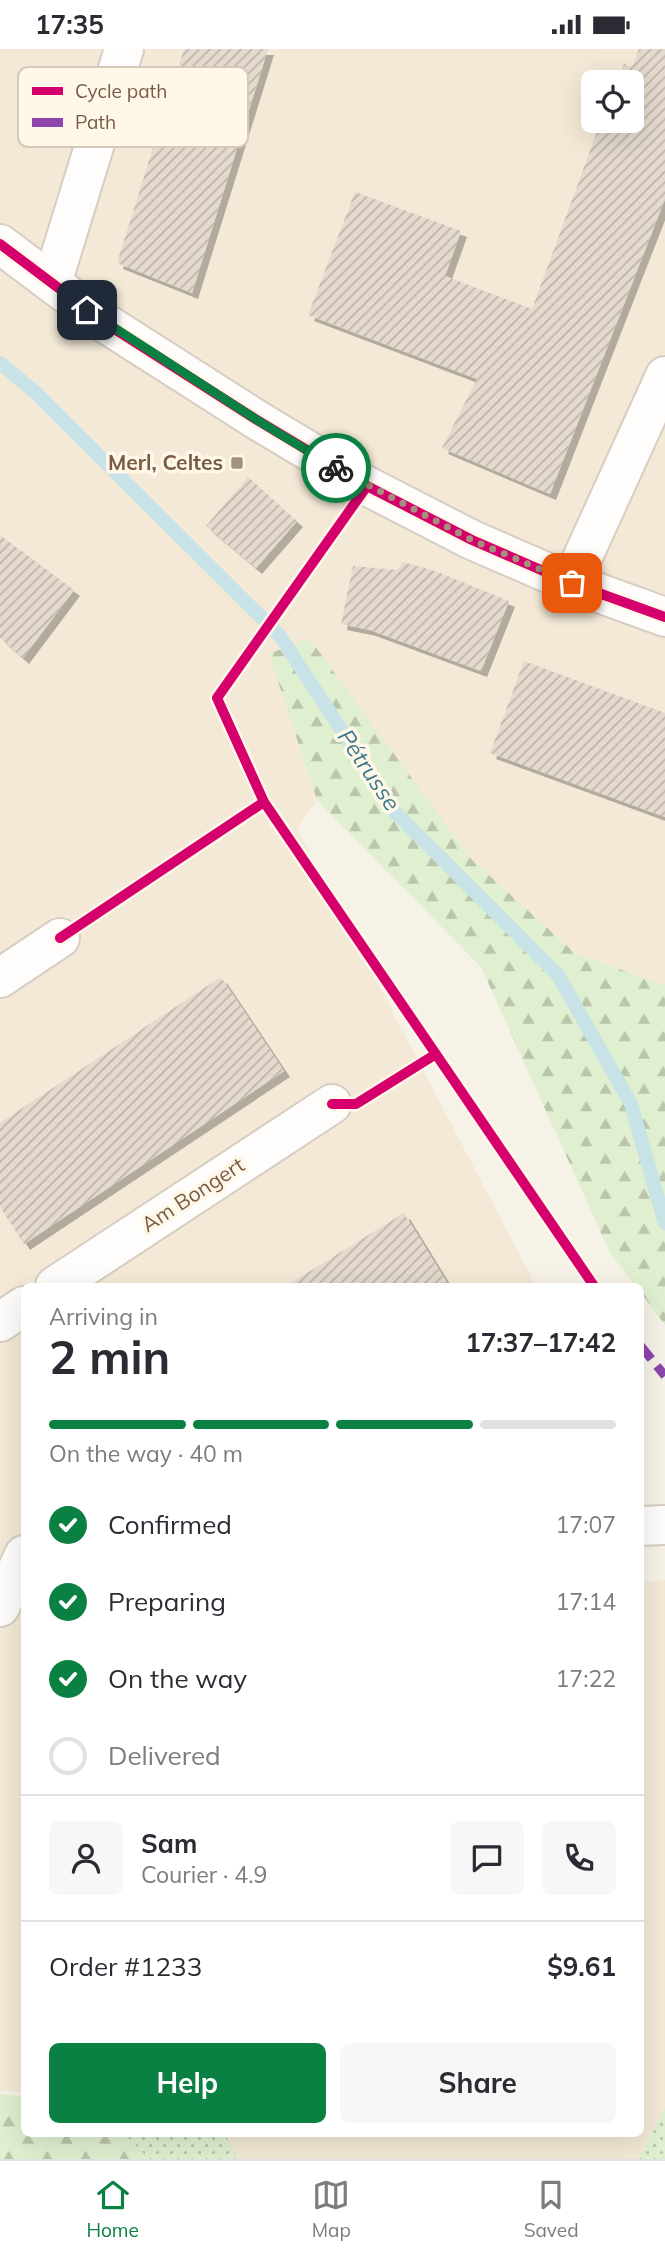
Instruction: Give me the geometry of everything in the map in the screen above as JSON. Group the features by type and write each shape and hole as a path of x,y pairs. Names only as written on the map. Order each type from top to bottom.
{"street":[{"path":"118,67 124,49"},
{"path":"52,283 94,147"},
{"path":"0,244 105,323 367,486 472,540 572,583 665,617"},
{"path":"572,583 665,376"},
{"path":"0,978 60,938"},
{"name":"Am Bongert","path":"60,1283 332,1104"},
{"path":"21,1308 0,1323 21,1334"},
{"path":"644,1526 665,1525"},
{"path":"0,1607 21,1562"}],"shaded area":[{"path":"0,49 665,49 665,998 568,979 317,800 297,829 534,1283 21,1283 21,2092 0,2091"},
{"path":"665,1580 665,2108 639,2159 240,2159 226,2137 644,2137 644,1583"}],"green space":[{"path":"309,638 471,859 576,954 665,985 665,1325 644,1297 644,1283 633,1283 610,1253 481,967 317,800 269,654"},
{"path":"0,2094 21,2096 21,2137 127,2137 149,2159 0,2159"},
{"path":"665,2108 665,2159 639,2159"},
{"path":"127,2137 226,2137 240,2159 149,2159"}],"building":[{"path":"184,49 268,49 248,113 248,67 178,67"},
{"path":"639,49 665,49 665,199 550,494 442,448 477,379 308,315 355,192 461,231 445,276 532,309 597,133 644,133 644,70 622,70 624,64 632,67"},
{"path":"153,147 237,147 192,293 117,263"},
{"path":"248,477 297,521 256,568 206,526"},
{"path":"0,535 74,590 23,658 0,638"},
{"path":"403,562 435,571 509,601 481,671 370,630 341,624 353,566 397,570"},
{"path":"524,661 665,713 665,817 490,753"},
{"path":"221,977 284,1071 24,1244 0,1207 0,1123"},
{"path":"404,1213 447,1283 291,1283"}],"waterway":[{"name":"Pétrusse","path":"0,363 35,392 280,636 395,812 558,975 631,1104 665,1223"}],"marked path":[{"path":"644,1350 665,1376"}],"cycle path":[{"path":"0,244 105,323 367,486 472,540 571,583 665,617"},
{"path":"367,486 217,698 264,802 592,1283"},
{"path":"60,938 264,802"},
{"path":"332,1104 356,1104 436,1054"}],"way so far":[{"path":"336,468 472,540 572,583"}],"place":[{"name":"Merl, Celtes","path":"237,463"}],"route":[{"path":"87,310 336,468"}]}
